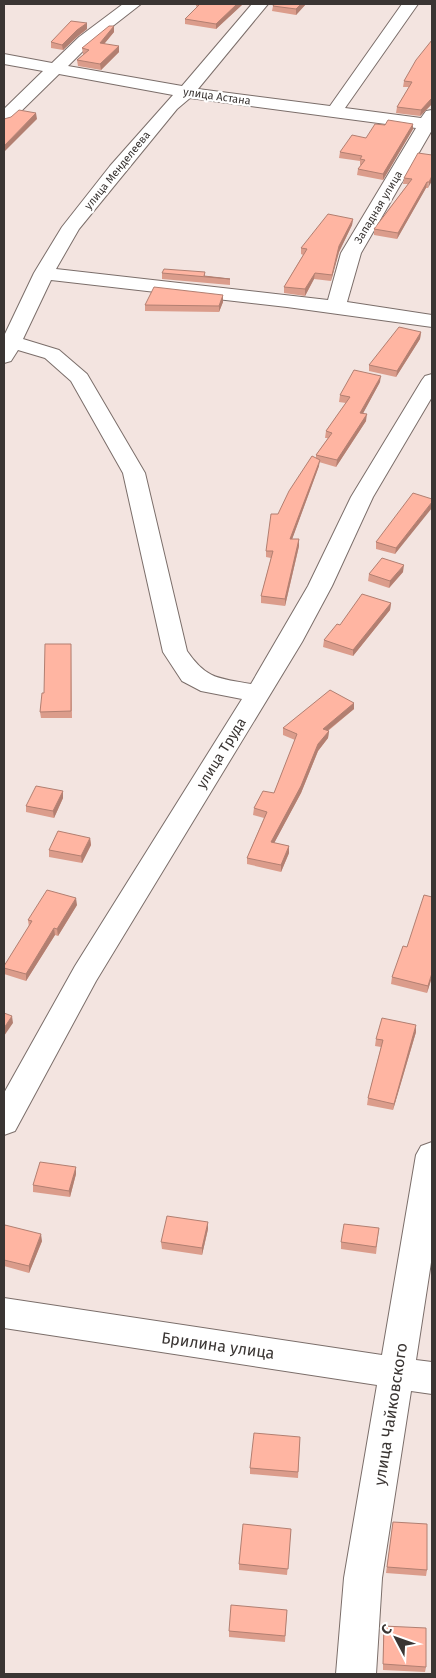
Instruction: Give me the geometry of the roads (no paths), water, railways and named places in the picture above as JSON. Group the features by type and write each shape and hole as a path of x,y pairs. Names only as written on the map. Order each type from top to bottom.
{"street":[{"path":"4,118 57,70 85,40 133,4"},
{"name":"улица Менделеева","path":"8,350 44,273 71,227 152,126 186,92 260,4"},
{"path":"334,112 410,4"},
{"name":"улица Астана","path":"4,59 186,92 334,112 431,121"},
{"name":"Западная улица","path":"336,306 350,253 431,121"},
{"path":"44,273 184,291 336,306 432,321"},
{"path":"8,350 31,346 52,354 80,378 134,473 175,652 191,675 210,685 258,694"},
{"name":"улица Труда","path":"4,1122 85,974 290,642 320,586 362,497 432,380"},
{"name":"улица Чайковского","path":"356,1674 363,1578 432,1155"},
{"name":"Брилина улица","path":"4,1314 432,1378"}]}
